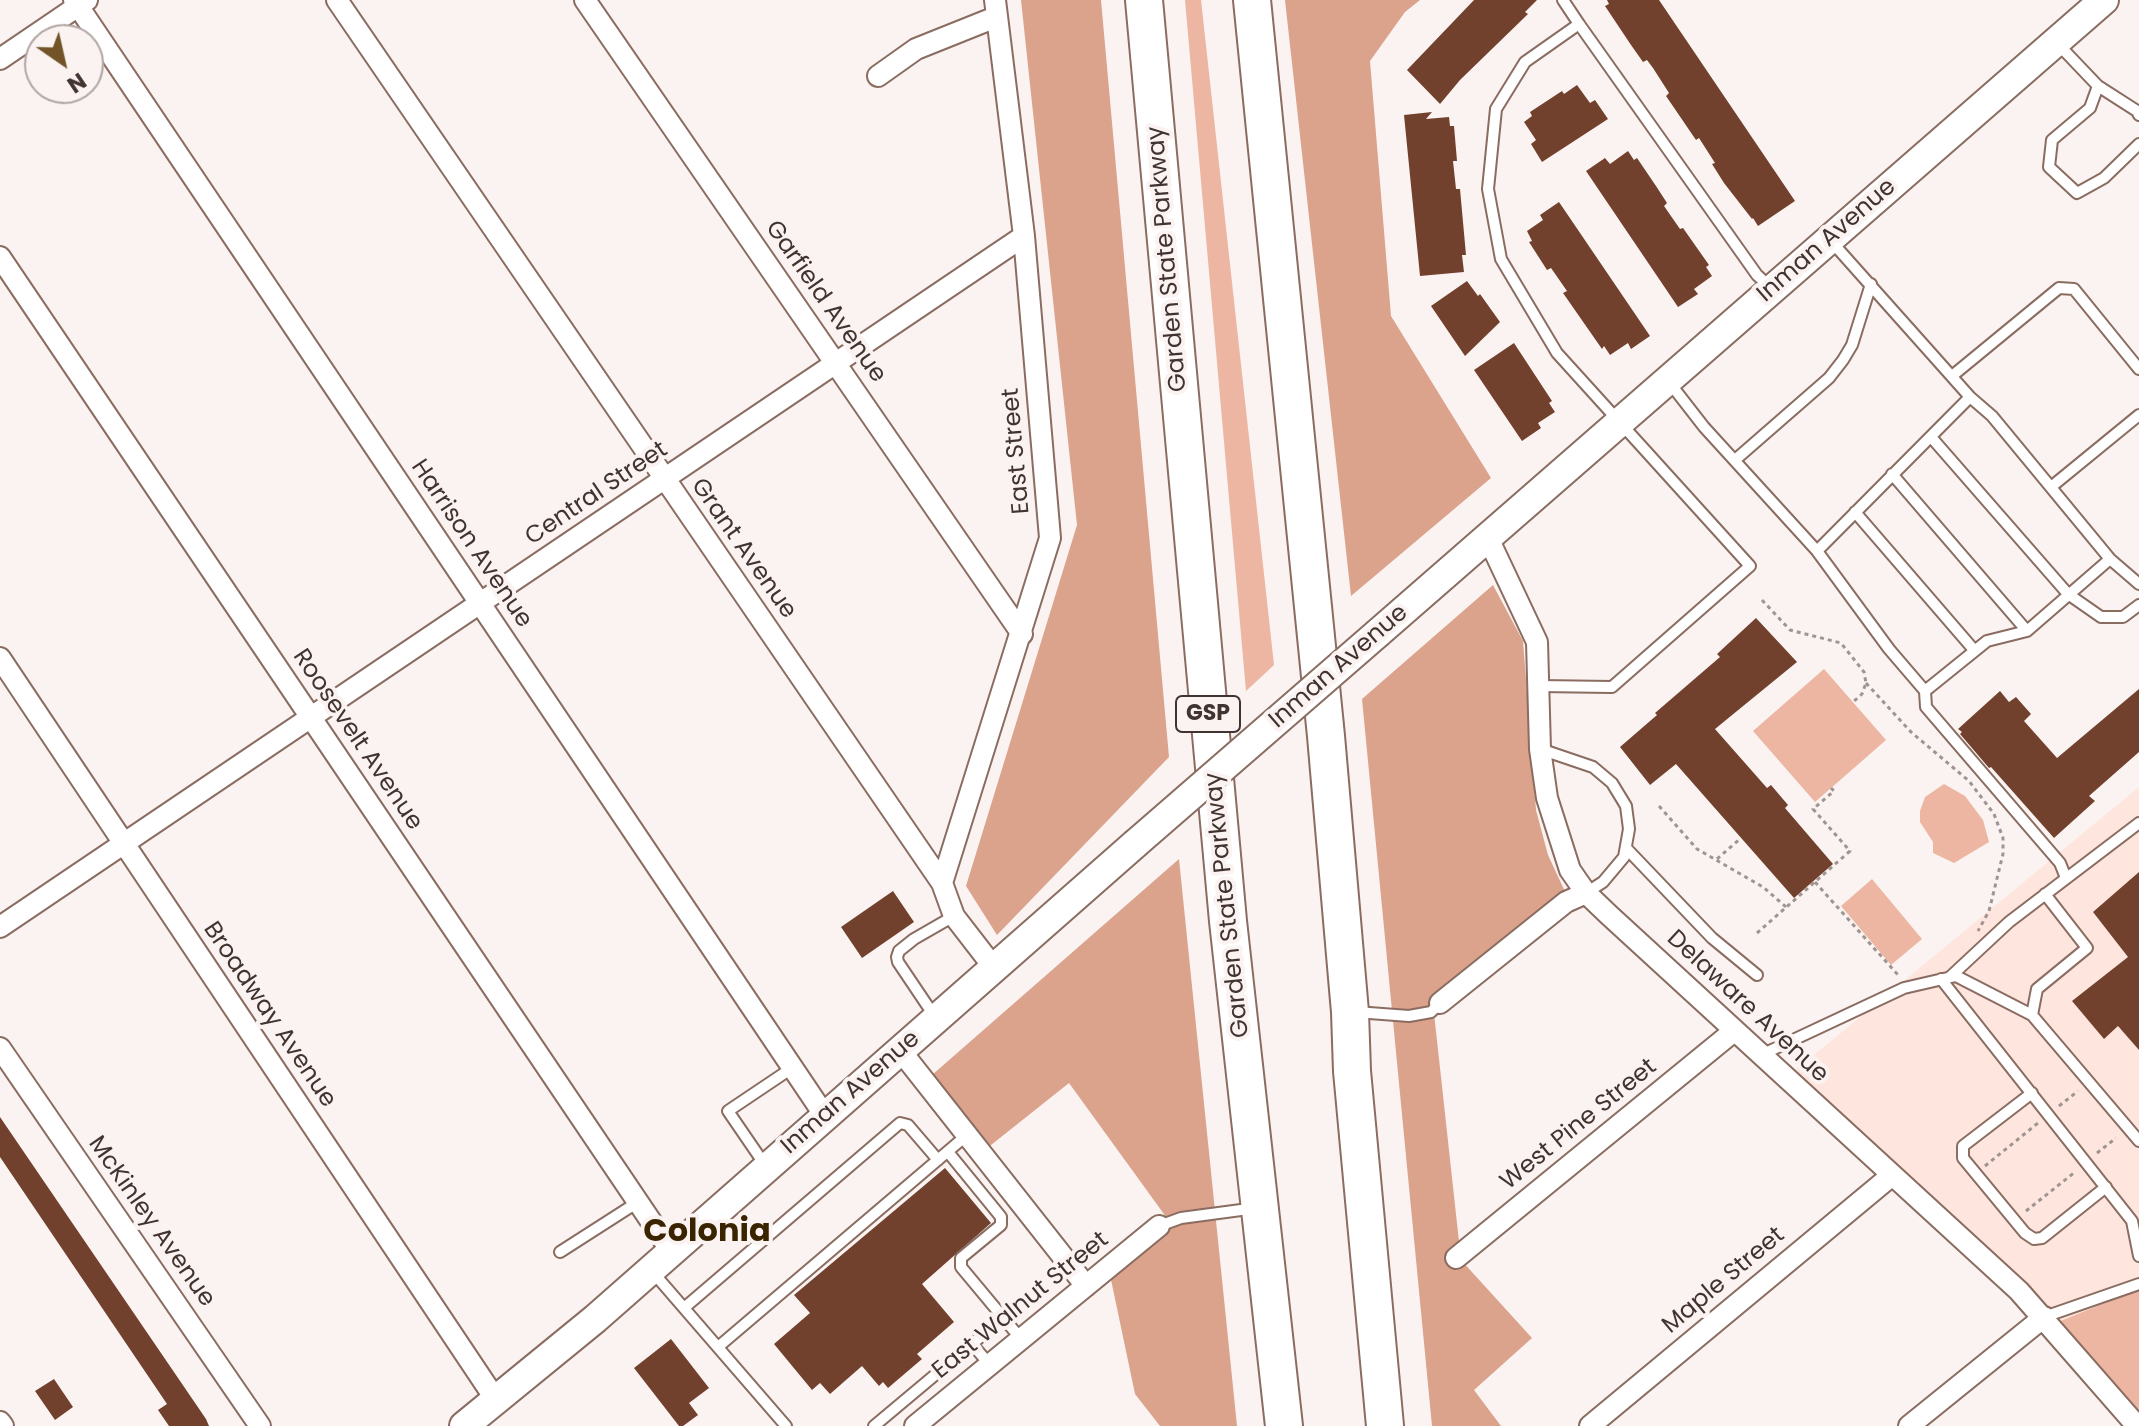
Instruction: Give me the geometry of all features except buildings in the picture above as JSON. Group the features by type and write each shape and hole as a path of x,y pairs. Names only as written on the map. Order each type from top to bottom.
{"highway":[{"name":"Garden State Parkway","path":"1144,0 1215,780 1284,1426"},
{"path":"1252,0 1323,704 1385,1426"}],"main road":[{"name":"Inman Avenue","path":"482,1416 2104,0"}],"street":[{"name":"Grant Avenue","path":"337,0 942,883 954,916 995,969"},
{"name":"Garfield Avenue","path":"585,0 1022,634"},
{"path":"0,59 80,2"},
{"name":"Harrison Avenue","path":"80,2 825,1116"},
{"path":"878,76 916,49 995,8"},
{"name":"East Street","path":"942,883 1050,538 1024,236 995,8"},
{"name":"Central Street","path":"0,927 1024,236"},
{"name":"Roosevelt Avenue","path":"0,257 638,1202 661,1260"},
{"name":"Delaware Avenue","path":"1488,538 1537,642 1540,749 1547,798 1570,870 1586,893 2019,1291 2137,1426"},
{"name":"Broadway Avenue","path":"0,658 124,844 482,1416"},
{"path":"1440,1003 1566,902 1586,893"},
{"name":"West Pine Street","path":"1456,1258 1734,1031"},
{"name":"McKinley Avenue","path":"0,1048 260,1426"},
{"path":"900,1050 1086,1286"},
{"name":"Maple Street","path":"1590,1426 1891,1176"},
{"name":"East Walnut Street","path":"915,1426 1159,1226"},
{"path":"1909,1426 2044,1317"}],"lane":[{"path":"1563,0 1757,275 1773,289"},
{"path":"1539,686 1612,687 1750,566 1557,353 1501,259 1488,189 1496,109 1525,62 1579,24"},
{"path":"2056,42 2098,86 2139,115"},
{"path":"2098,86 2090,108 2052,140 2049,167 2077,193 2104,178 2139,144"},
{"path":"1830,239 1970,397 1992,416 2110,559 2139,584"},
{"path":"1735,460 1829,378 1843,360 1852,345 1871,284"},
{"path":"1952,376 2059,288 2074,289 2139,369"},
{"path":"1667,381 1817,551 1889,649 1925,691 1926,707 2060,863 2066,878"},
{"path":"1817,551 1970,397"},
{"path":"2051,487 2139,415"},
{"path":"1931,437 2068,594 2101,617 2123,617 2139,605"},
{"path":"1892,474 2027,631"},
{"path":"1855,512 1974,650"},
{"path":"1925,691 1987,641 2027,631 2110,559"},
{"path":"1540,749 1593,767 1612,783 1626,806 1629,829 1624,857 1603,882 1586,893"},
{"path":"1946,978 2009,922 2139,823"},
{"path":"1627,849 1712,938 1757,975"},
{"path":"2032,1015 2037,989 2087,948 2045,894"},
{"path":"936,1019 897,957 899,951 914,939 954,916"},
{"path":"1760,1055 1904,988 1956,976 2032,1015 2139,1141"},
{"path":"1946,978 2132,1221 2139,1256"},
{"path":"1350,1012 1409,1016 1431,1012 1440,1003"},
{"path":"767,1168 728,1111 792,1068"},
{"path":"2032,1093 1963,1146 1963,1158 2025,1233 2034,1239 2042,1238 2106,1187"},
{"path":"684,1308 900,1123 908,1125 938,1160"},
{"path":"718,1347 967,1135"},
{"path":"948,1152 1001,1217 1001,1225 961,1258 961,1267 1021,1339"},
{"path":"560,1252 638,1202"},
{"path":"1159,1226 1181,1218 1262,1208"},
{"path":"661,1260 684,1308 786,1426"},
{"path":"2044,1317 2139,1284"},
{"path":"874,1426 1003,1318"},
{"path":"972,1344 990,1365"}],"path":[{"path":"1762,600 1790,630 1841,643 1861,666 1866,683 1911,732 1969,781 1994,814 2003,838 2003,854 1989,911 1977,932"},
{"path":"1853,702 1862,694 1866,683"},
{"path":"1757,933 1850,851 1813,809 1834,791 1831,788"},
{"path":"1659,806 1697,849 1763,887 1786,908"},
{"path":"1716,860 1741,838"},
{"path":"1815,882 1898,975"},
{"path":"2057,1108 2081,1088"},
{"path":"1981,1169 2041,1121"},
{"path":"2096,1154 2119,1136"},
{"path":"2026,1211 2081,1167"}],"shaded area":[{"path":"1021,0 1101,0 1169,757 997,935 966,886 1077,525"},
{"path":"1185,0 1201,0 1274,665 1246,691"},
{"path":"1285,0 1420,0 1405,12 1370,61 1391,316 1491,478 1351,596"},
{"path":"1493,585 1523,641 1536,810 1548,855 1568,898 1433,1004 1461,1260 1532,1338 1474,1390 1501,1426 1432,1426 1362,699"},
{"path":"1824,669 1886,740 1815,802 1753,731"},
{"path":"1944,784 1965,796 1983,820 1989,842 1954,863 1933,853 1933,842 1920,822 1925,797"},
{"path":"2139,787 2139,1426 2044,1317 1785,1079"},
{"path":"1179,859 1237,1426 1160,1426 1135,1394 1109,1270 1169,1221 1069,1083 981,1153 924,1082"},
{"path":"1872,879 1922,939 1891,965 1841,906"},
{"path":"2139,1289 2139,1426 2051,1325"}],"district":[{"name":"Colonia","path":"707,1233"}]}
